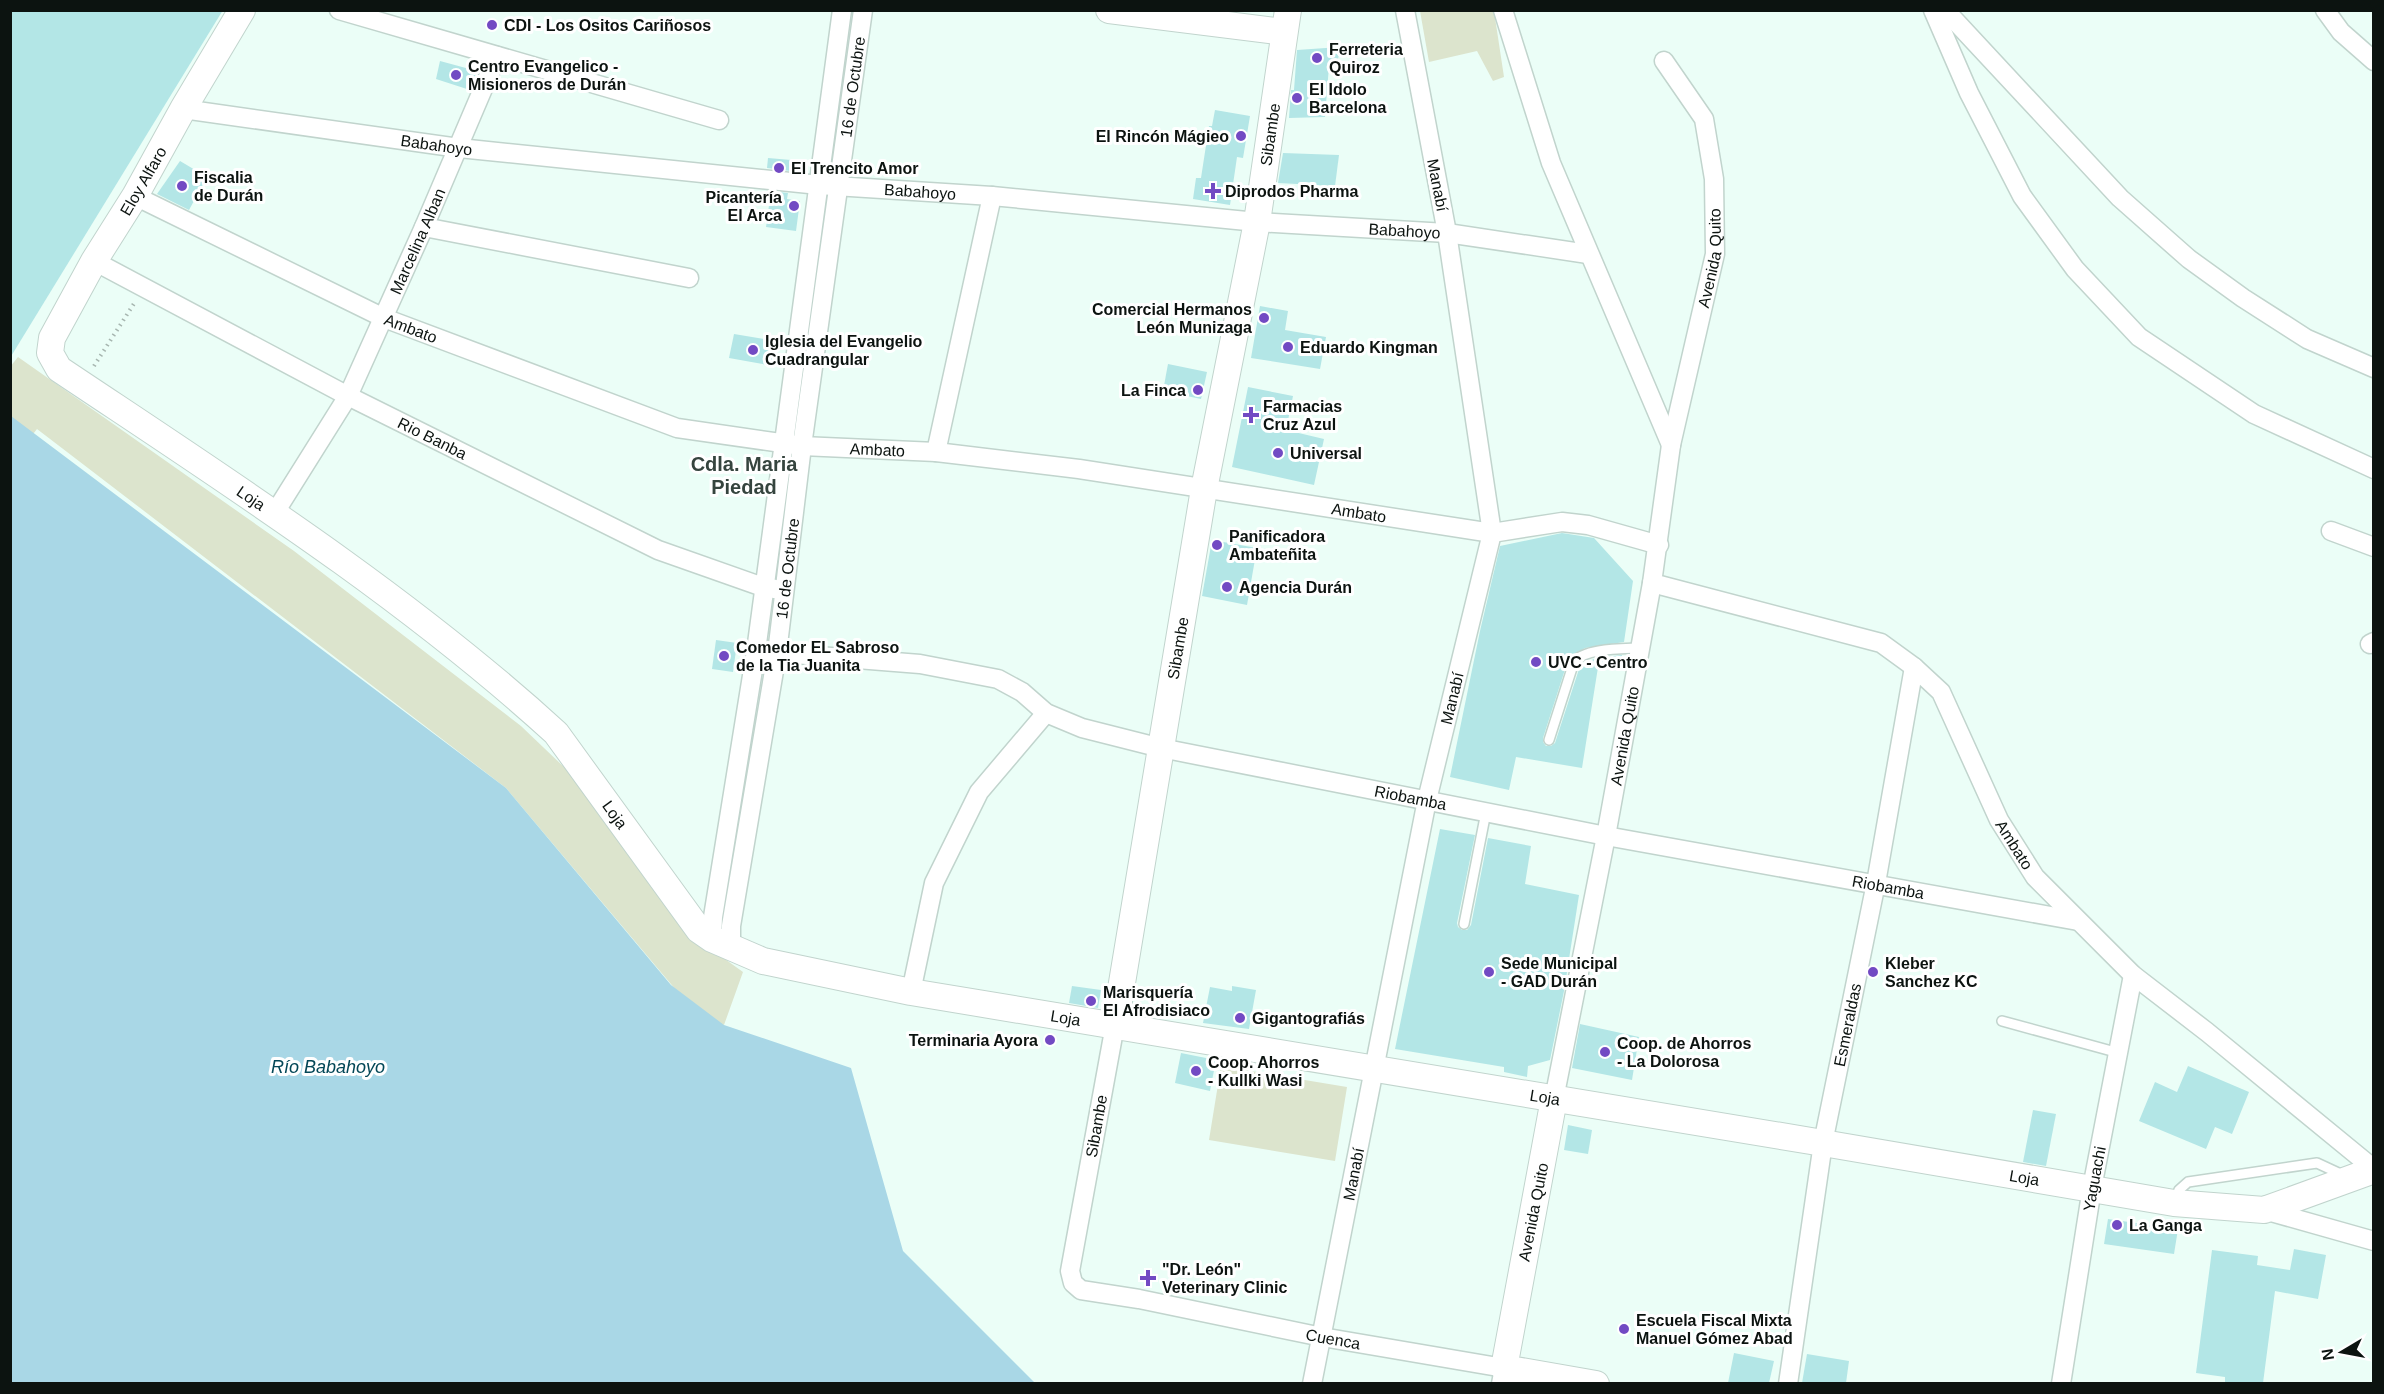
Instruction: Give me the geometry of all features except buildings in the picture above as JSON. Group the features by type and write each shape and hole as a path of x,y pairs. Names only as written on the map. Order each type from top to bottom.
{"street":[{"name":"Eloy Alfaro","path":"50,353 52,338 94,261 135,196 183,108 242,10"},
{"path":"339,10 719,120"},
{"name":"16 de Octubre","path":"721,944 713,917 756,651 842,10"},
{"name":"16 de Octubre","path":"721,944 731,926 777,653 802,446 862,10"},
{"path":"1109,10 1286,21"},
{"name":"Manabí","path":"1312,1383 1427,800 1492,533 1447,233 1406,10"},
{"path":"1503,10 1551,163 1671,445"},
{"path":"1933,10 1969,93 2022,196 2075,269 2139,337 2254,414 2373,469"},
{"path":"1945,10 2120,198 2189,259 2243,298 2307,339 2373,368"},
{"path":"2325,10 2342,32 2373,61"},
{"name":"Sibambe","path":"1073,1283 1070,1271 1115,1025 1204,489 1257,222 1286,21"},
{"name":"Marcelina Alban","path":"274,514 348,396 459,148 496,56"},
{"name":"Avenida Quito","path":"1502,1376 1606,836 1659,545 1671,445 1716,254 1714,179 1704,119 1664,61"},
{"name":"Babahoyo","path":"183,108 459,148 819,185 993,196 1257,222 1447,233 1588,254"},
{"name":"Ambato","path":"135,196 384,318 677,428 802,446 936,452 1079,469 1492,533 1562,522 1588,525 1659,545"},
{"path":"936,452 993,196"},
{"path":"424,227 690,278"},
{"name":"Rio Banba","path":"94,261 348,396 658,550 763,587 784,590"},
{"name":"Loja","path":"50,353 59,369 274,514 454,645 556,733 699,930 721,944 764,962 911,992 2174,1203 2264,1210 2373,1241"},
{"path":"2331,531 2373,547"},
{"name":"Ambato","path":"1652,582 1881,643 1914,667 1941,692 1999,820 2035,878 2133,975 2207,1032 2373,1169"},
{"name":"Riobamba","path":"756,651 920,664 998,678 1022,692 1046,713 1082,728 1161,748 1606,836 2078,921"},
{"name":"Esmeraldas","path":"1788,1383 1823,1143 1875,883 1914,667"},
{"path":"911,992 934,883 979,792 1046,713"},
{"name":"Yaguachi","path":"2061,1383 2092,1188 2133,975"},
{"path":"2264,1210 2373,1169"},
{"name":"Cuenca","path":"1073,1283 1081,1290 1140,1299 1502,1376 1596,1383"}],"lane":[{"path":"1550,740 1574,663 1578,657 1616,649 1640,648"},
{"path":"1464,924 1486,812"},
{"path":"2002,1021 2118,1053"},
{"path":"2174,1203 2179,1190 2188,1182 2317,1162 2350,1178"}],"path":[{"path":"82,384 144,289"}],"green space":[{"path":"1420,11 1494,11 1504,77 1493,81 1477,51 1429,62"},
{"path":"18,357 294,551 521,726 566,769 694,937 743,972 724,1025 697,1015 506,788 37,429 30,438 11,425 10,367"},
{"path":"1221,1066 1347,1087 1335,1161 1209,1140"}],"water":[{"name":"Río Babahoyo","path":"11,416 506,788 671,985 724,1025 851,1068 903,1251 1035,1383 11,1383"}],"place":[{"name":"CDI - Los Ositos Cariñosos","path":"492,25"},
{"name":"Ferreteria Quiroz","path":"1317,58"},
{"name":"Centro Evangelico - Misioneros de Durán","path":"456,75"},
{"name":"El Idolo Barcelona","path":"1297,98"},
{"name":"El Rincón Mágieo","path":"1241,136"},
{"name":"El Trencito Amor","path":"779,168"},
{"name":"Fiscalia de Durán","path":"182,186"},
{"name":"Diprodos Pharma","path":"1213,191"},
{"name":"Picantería El Arca","path":"794,206"},
{"name":"Comercial Hermanos León Munizaga","path":"1264,318"},
{"name":"Eduardo Kingman","path":"1288,347"},
{"name":"Iglesia del Evangelio Cuadrangular","path":"753,350"},
{"name":"La Finca","path":"1198,390"},
{"name":"Farmacias Cruz Azul","path":"1251,415"},
{"name":"Universal","path":"1278,453"},
{"name":"Panificadora Ambateñita","path":"1217,545"},
{"name":"Agencia Durán","path":"1227,587"},
{"name":"Comedor EL Sabroso de la Tia Juanita","path":"724,656"},
{"name":"UVC - Centro","path":"1536,662"},
{"name":"Sede Municipal - GAD Durán","path":"1489,972"},
{"name":"Kleber Sanchez KC","path":"1873,972"},
{"name":"Marisquería El Afrodisiaco","path":"1091,1001"},
{"name":"Gigantografiás","path":"1240,1018"},
{"name":"Terminaria Ayora","path":"1050,1040"},
{"name":"Coop. de Ahorros - La Dolorosa","path":"1605,1052"},
{"name":"Coop. Ahorros - Kullki Wasi","path":"1196,1071"},
{"name":"La Ganga","path":"2117,1225"},
{"name":"\"Dr. León\" Veterinary Clinic","path":"1148,1278"},
{"name":"Escuela Fiscal Mixta Manuel Gómez Abad","path":"1624,1329"}],"district":[{"name":"Cdla. Maria Piedad","path":"744,476"}]}
